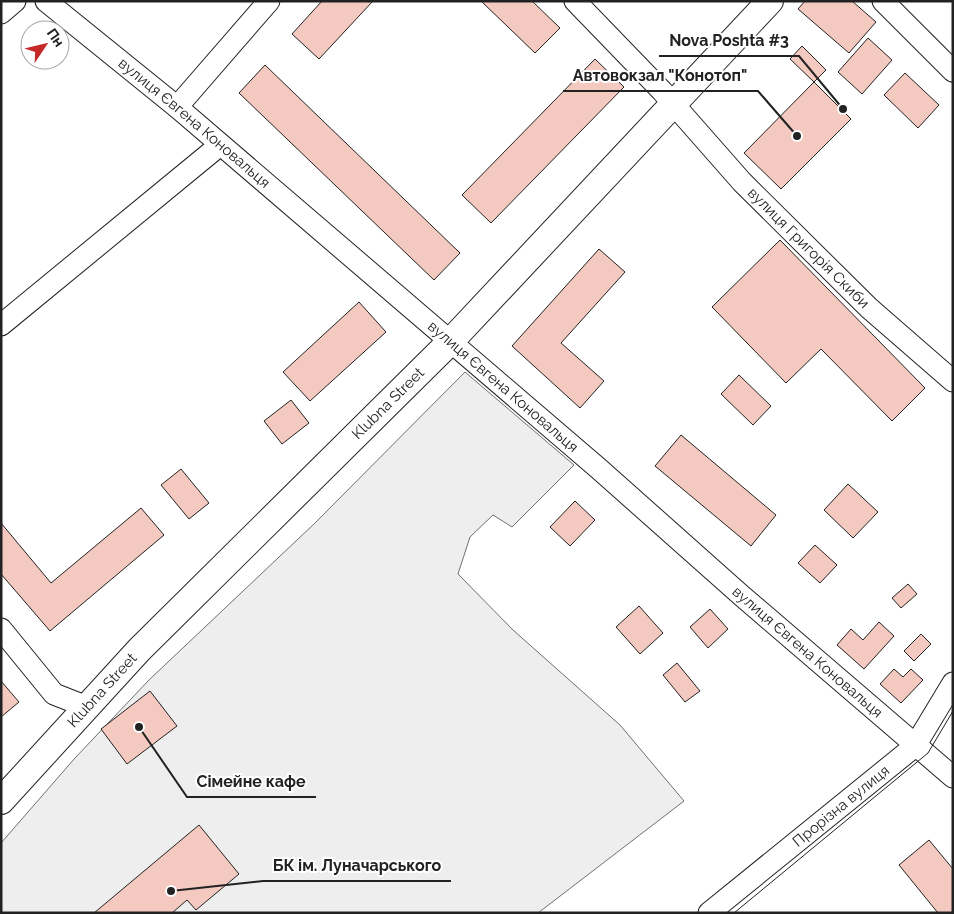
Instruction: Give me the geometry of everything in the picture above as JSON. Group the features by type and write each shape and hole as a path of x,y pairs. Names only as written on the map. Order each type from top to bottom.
{"main road":[{"name":"Klubna Street","path":"1,801 139,650 450,342 770,1"}],"street":[{"path":"1,13 15,1"},
{"name":"вулиця Євгена Коновальця","path":"46,1 177,107 598,468 742,596 953,777"},
{"path":"177,107 269,1"},
{"name":"вулиця Григорія Скиби","path":"575,1 674,104 742,182 862,301 953,381"},
{"path":"882,1 953,71"},
{"path":"1,325 220,144"},
{"path":"1,629 54,694 87,707"},
{"name":"Прорізна вулиця","path":"709,913 915,746 953,683"}],"shaded area":[{"path":"465,372 574,465 512,527 493,515 470,537 458,574 513,630 620,725 684,801 538,913 1,913 1,843 75,758 149,680 315,523"}],"building":[{"path":"322,1 373,1 319,59 292,34"},
{"path":"481,1 532,1 560,28 535,53"},
{"path":"805,1 852,1 876,22 849,53 798,9"},
{"path":"868,38 892,60 862,94 838,72"},
{"path":"802,46 826,70 814,82 790,59"},
{"path":"595,59 624,87 491,223 462,195"},
{"path":"265,65 460,253 434,280 239,93"},
{"path":"905,73 939,105 918,128 884,95"},
{"path":"814,82 851,119 781,189 744,153"},
{"path":"780,240 925,388 892,421 821,349 786,383 712,307"},
{"path":"599,249 625,272 561,343 604,381 580,408 512,346"},
{"path":"359,302 386,332 310,401 283,372"},
{"path":"739,375 771,406 753,425 721,394"},
{"path":"291,400 309,423 282,444 264,421"},
{"path":"681,435 776,515 751,546 655,466"},
{"path":"181,469 209,503 189,519 161,485"},
{"path":"848,484 878,512 853,538 824,510"},
{"path":"575,501 595,520 570,546 550,527"},
{"path":"141,508 164,535 50,631 1,574 1,523 51,583"},
{"path":"815,545 837,565 820,583 798,563"},
{"path":"908,584 917,594 901,608 892,598"},
{"path":"639,606 663,633 640,654 616,627"},
{"path":"710,609 728,629 708,648 690,627"},
{"path":"879,622 894,636 864,669 837,645 851,629 863,640"},
{"path":"921,634 931,644 914,661 904,651"},
{"path":"677,663 700,691 685,702 663,675"},
{"path":"894,669 903,677 911,669 923,680 901,703 880,684"},
{"path":"1,681 19,702 1,717"},
{"path":"150,691 177,726 127,764 101,729"},
{"path":"199,825 239,874 196,910 187,900 172,913 94,913"},
{"path":"929,840 953,869 953,913 938,913 899,865"}],"tram line":[{"path":"734,913 928,753 953,711"}],"place":[{"name":"Nova Poshta #3","path":"843,109"},
{"name":"Автовокзал \"Конотоп\"","path":"797,136"},
{"name":"Сімейне кафе","path":"139,727"},
{"name":"БК ім. Луначарського","path":"171,891"}]}
